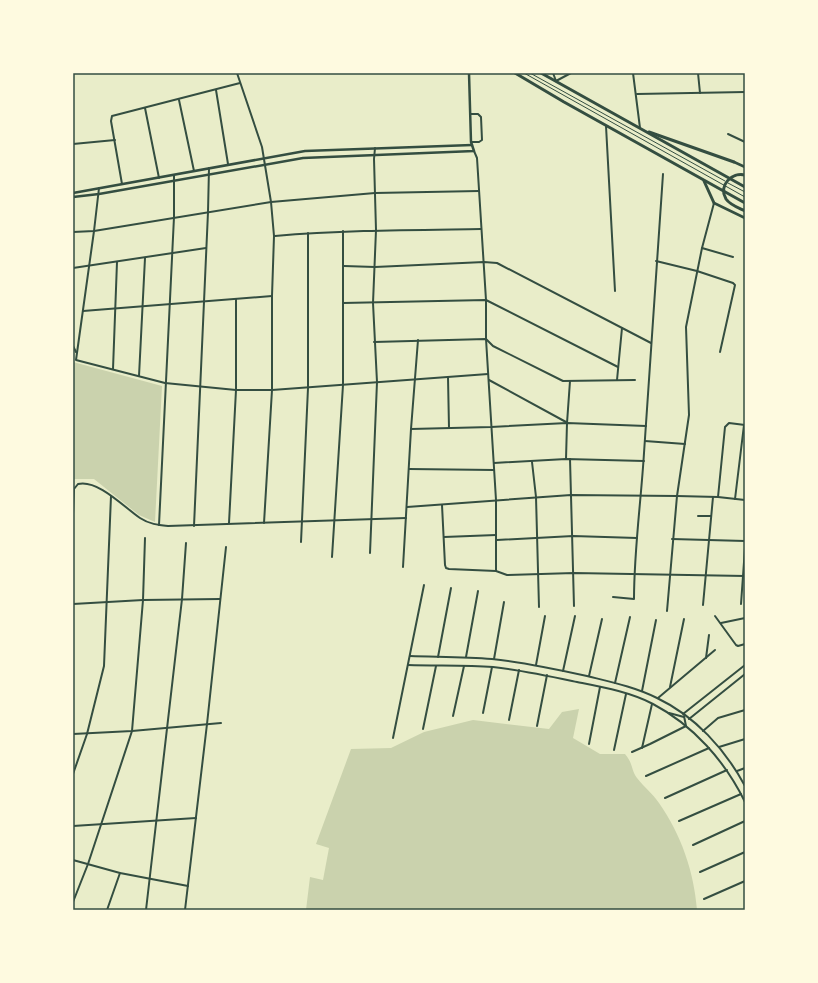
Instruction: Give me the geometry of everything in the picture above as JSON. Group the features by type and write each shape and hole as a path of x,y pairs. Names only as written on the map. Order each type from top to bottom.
{"highway":[{"path":"515,73 606,126 745,203"},
{"path":"541,73 745,187"},
{"path":"640,129 734,162"},
{"path":"745,175 737,174 729,178 726,182 724,191 725,196 730,203 745,211"},
{"path":"704,181 714,203"}],"street":[{"path":"237,73 265,158 272,202 274,236 272,296 272,390 264,523"},
{"path":"469,73 472,144 477,158 484,262 488,380 496,500 496,571"},
{"path":"553,73 556,81 571,73"},
{"path":"633,73 637,94 640,129"},
{"path":"698,73 700,93"},
{"path":"122,184 111,117 113,115 240,83"},
{"path":"216,90 228,164"},
{"path":"637,94 745,92"},
{"path":"179,99 194,171"},
{"path":"145,108 159,178"},
{"path":"470,114 478,114 481,117 482,140 472,144 305,151 99,188 74,193 74,197 135,188 303,158 474,152"},
{"path":"606,126 615,291"},
{"path":"728,134 745,142"},
{"path":"73,144 115,140"},
{"path":"370,553 377,382 373,303 376,230 375,148"},
{"path":"734,162 745,167"},
{"path":"194,526 207,248 209,168"},
{"path":"613,597 634,599 634,574 644,461 656,261 663,174"},
{"path":"159,525 174,217 174,175"},
{"path":"134,182 135,188"},
{"path":"99,188 76,360 165,383 236,390 308,388 488,374"},
{"path":"73,232 94,231 272,202 375,194 479,191"},
{"path":"667,611 672,538 689,415 686,327 702,248 714,203 745,218"},
{"path":"274,236 342,231 481,229"},
{"path":"332,557 343,385 344,266 342,231"},
{"path":"301,542 308,388 308,233"},
{"path":"73,268 207,248"},
{"path":"702,248 733,257"},
{"path":"139,376 145,257"},
{"path":"656,261 697,272 733,283 735,285 720,352"},
{"path":"113,369 117,262"},
{"path":"344,266 375,267 484,262 500,264 651,344"},
{"path":"83,311 272,296"},
{"path":"229,524 236,390 236,299"},
{"path":"343,303 486,300 618,367"},
{"path":"617,380 622,328"},
{"path":"374,342 486,339 493,346 563,381 635,380"},
{"path":"403,567 410,469 414,380 418,340"},
{"path":"73,346 76,353"},
{"path":"448,377 449,428"},
{"path":"488,380 567,423"},
{"path":"566,459 570,381"},
{"path":"411,429 567,423 646,426"},
{"path":"718,497 725,427 728,424 744,425 735,499"},
{"path":"645,441 685,444"},
{"path":"494,463 566,459 644,461"},
{"path":"570,459 574,606"},
{"path":"532,462 536,497 538,538 539,607"},
{"path":"410,469 494,470"},
{"path":"73,514 74,489 76,485 80,483 90,484 111,496 141,519 159,525 194,526 302,523 406,518"},
{"path":"407,507 571,495 718,497 745,500"},
{"path":"73,774 87,734 104,666 111,496"},
{"path":"703,605 713,497"},
{"path":"442,505 446,568 449,569 496,571 507,575 574,573 744,576"},
{"path":"698,516 712,516"},
{"path":"444,538 496,535"},
{"path":"497,540 573,536 637,538"},
{"path":"73,902 88,864 132,731 143,600 145,538"},
{"path":"672,538 745,541"},
{"path":"146,910 182,599 186,543"},
{"path":"185,910 226,547"},
{"path":"741,604 745,548"},
{"path":"393,738 424,585"},
{"path":"438,657 451,588"},
{"path":"466,657 478,591"},
{"path":"73,604 143,600 220,599"},
{"path":"494,659 504,602"},
{"path":"536,665 545,616"},
{"path":"563,671 575,616"},
{"path":"715,616 738,646 745,644"},
{"path":"616,683 630,617"},
{"path":"720,623 745,618"},
{"path":"589,677 602,619"},
{"path":"670,688 684,619"},
{"path":"642,691 656,620"},
{"path":"705,658 709,635"},
{"path":"657,698 715,650"},
{"path":"410,656 466,657 536,665 616,683 642,691 657,698 683,714 703,731 719,747 737,771 745,786"},
{"path":"408,665 492,667 519,670 600,687 626,694 652,704 667,712 686,726 709,748 727,770 745,802"},
{"path":"683,714 745,665"},
{"path":"423,729 436,666"},
{"path":"453,716 464,666"},
{"path":"483,713 492,667"},
{"path":"509,720 519,670"},
{"path":"689,719 745,674"},
{"path":"537,726 547,675"},
{"path":"589,744 600,687"},
{"path":"614,750 626,694"},
{"path":"642,748 652,704"},
{"path":"703,731 718,718 745,710"},
{"path":"667,712 689,719"},
{"path":"683,714 686,726"},
{"path":"73,734 132,731 221,723"},
{"path":"632,752 686,726"},
{"path":"719,747 745,739"},
{"path":"646,776 709,748"},
{"path":"737,771 745,768"},
{"path":"665,798 727,770"},
{"path":"679,821 741,794"},
{"path":"73,826 196,818"},
{"path":"693,845 745,822"},
{"path":"700,872 745,852"},
{"path":"73,860 120,873 188,886"},
{"path":"106,910 120,873"},
{"path":"704,899 745,881"}],"lane":[{"path":"524,73 745,197"},
{"path":"530,73 745,192"}],"green space":[{"path":"73,362 162,386 155,522 139,515 94,479 73,479"},
{"path":"579,709 573,738 600,754 625,754 637,778 657,800 667,815 680,840 685,854 693,882 697,910 306,910 310,877 323,880 329,848 316,844 351,749 391,748 424,732 473,720 549,729 562,712"}]}
